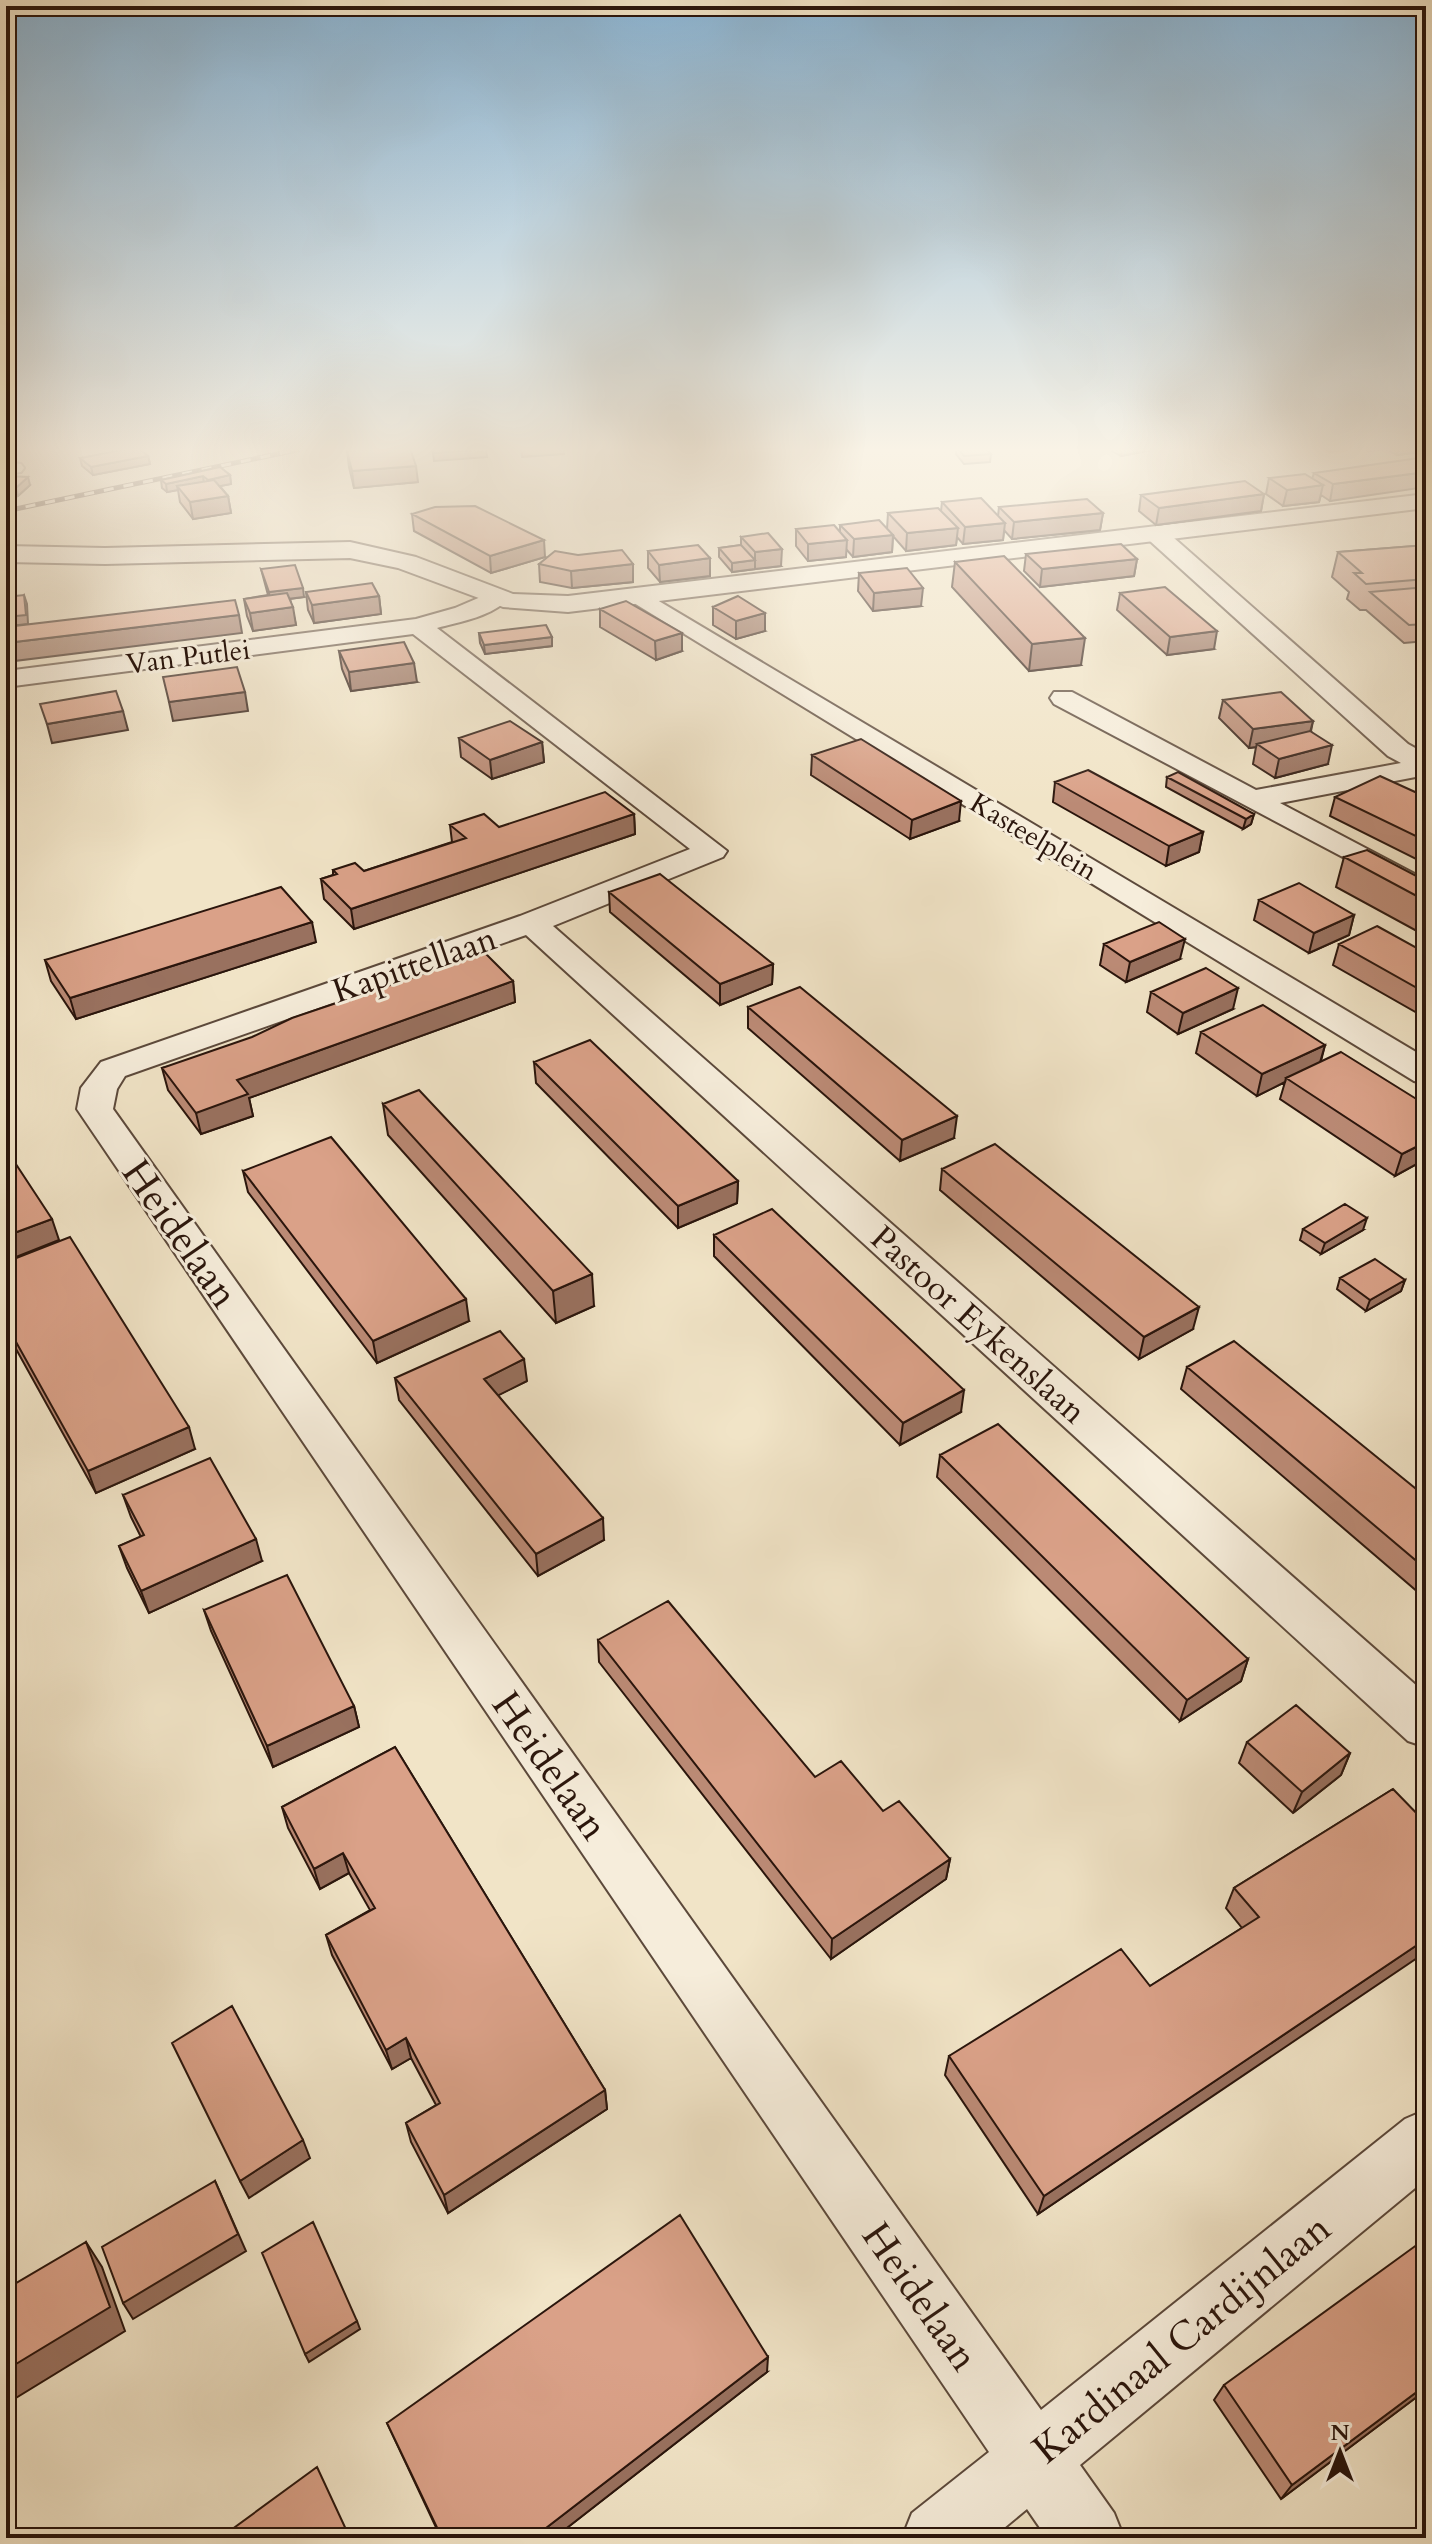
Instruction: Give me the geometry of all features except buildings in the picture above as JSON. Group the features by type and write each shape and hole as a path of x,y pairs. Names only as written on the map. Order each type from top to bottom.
{"street":[{"path":"421,567 497,597 557,604 642,598 902,567"},
{"path":"1192,567 1398,750 1426,766"},
{"name":"Van Putlei","path":"6,679 418,626 464,613 497,597"},
{"name":"Kasteelplein","path":"642,598 1426,1073"},
{"name":"Kapittellaan","path":"113,1069 531,923 712,851 418,626"},
{"path":"1063,698 1426,892"},
{"path":"1253,799 1426,766"},
{"name":"Pastoor Eykenslaan","path":"531,923 1426,1725"},
{"name":"Heidelaan","path":"113,1069 99,1088 95,1109 1033,2457"},
{"name":"Kardinaal Cardijnlaan","path":"937,2538 1426,2140"},
{"path":"1033,2457 1089,2538"}]}
